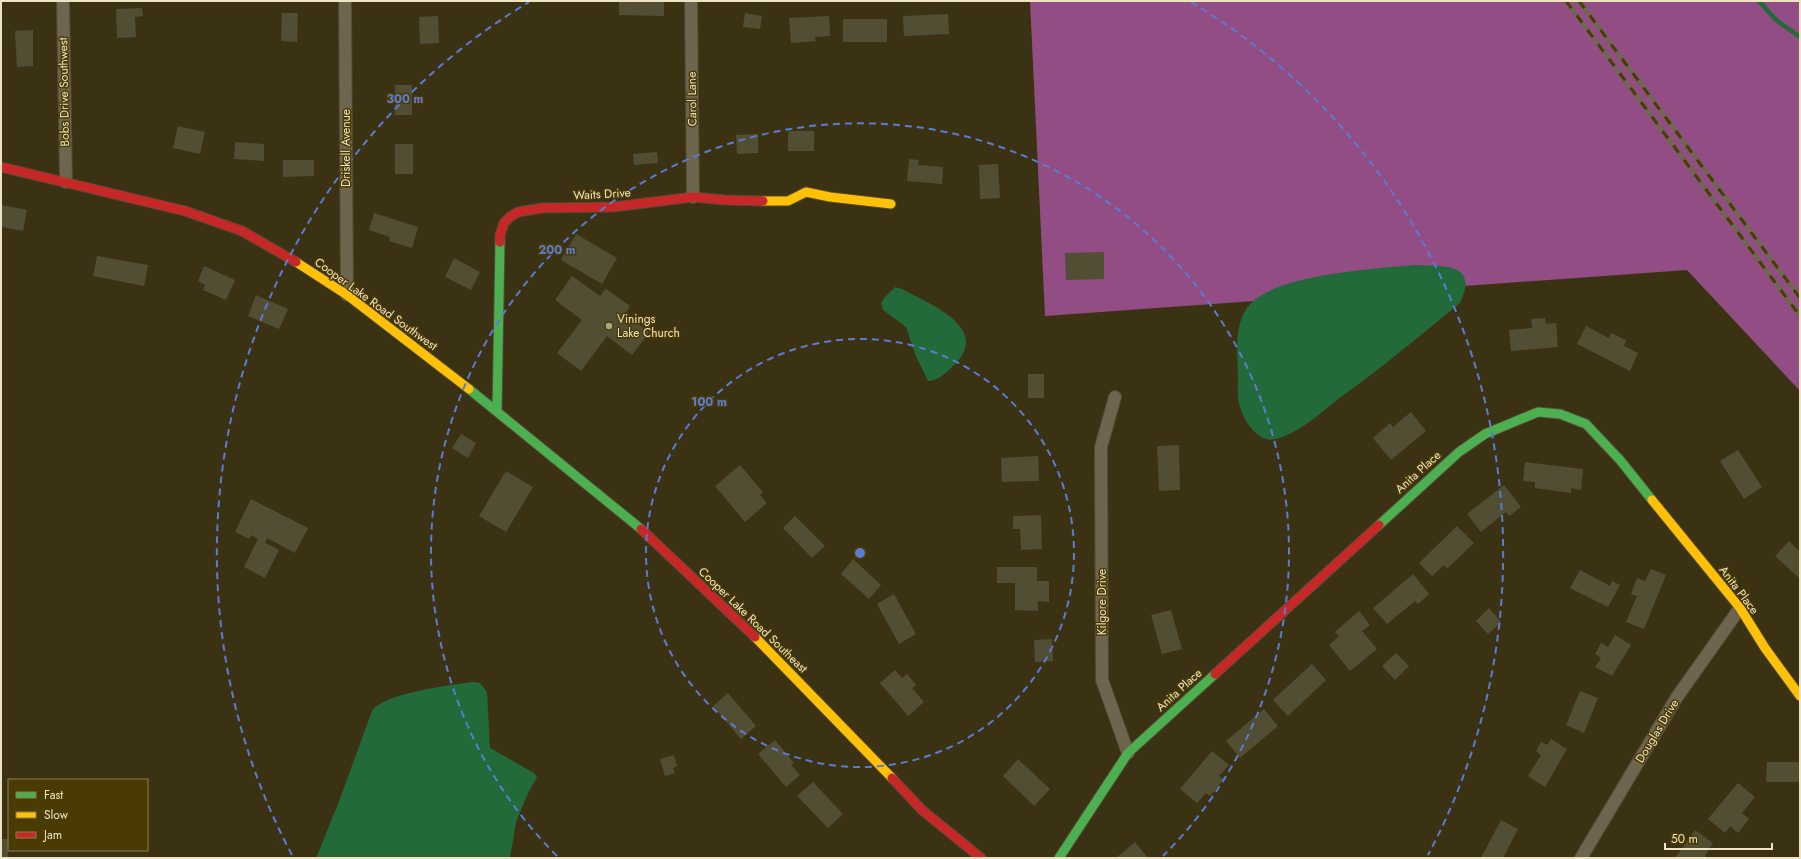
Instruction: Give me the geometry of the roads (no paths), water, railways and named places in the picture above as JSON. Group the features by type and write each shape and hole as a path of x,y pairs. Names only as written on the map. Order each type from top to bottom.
{"street":[{"name":"Bobs Drive Southwest","path":"63,1 66,182"},
{"name":"Driskell Avenue","path":"345,1 346,295"},
{"name":"Carol Lane","path":"691,1 693,197"},
{"name":"Cooper Lake Road Southwest","path":"1,167 185,211 242,231 297,262 346,295 497,411"},
{"name":"Waits Drive","path":"497,411 499,248 504,223 518,212 529,210 613,207 693,197 725,200 788,201 806,192 830,197 891,204"},
{"name":"Kilgore Drive","path":"1115,397 1101,447 1102,680 1128,753"},
{"name":"Cooper Lake Road Southeast","path":"497,411 638,526 723,606 797,679 922,810 952,836 981,858"},
{"name":"Anita Place","path":"1059,858 1128,753 1459,452 1485,434 1538,412 1560,414 1586,424 1620,460 1740,608 1765,648 1800,696"},
{"name":"Douglas Drive","path":"1581,858 1677,696 1740,608"}],"waterway":[{"path":"1759,1 1776,20 1800,37"}],"railway":[{"path":"1566,1 1800,316"},
{"path":"1579,1 1800,298"}],"place":[{"name":"Vinings Lake Church","path":"609,326"}]}
